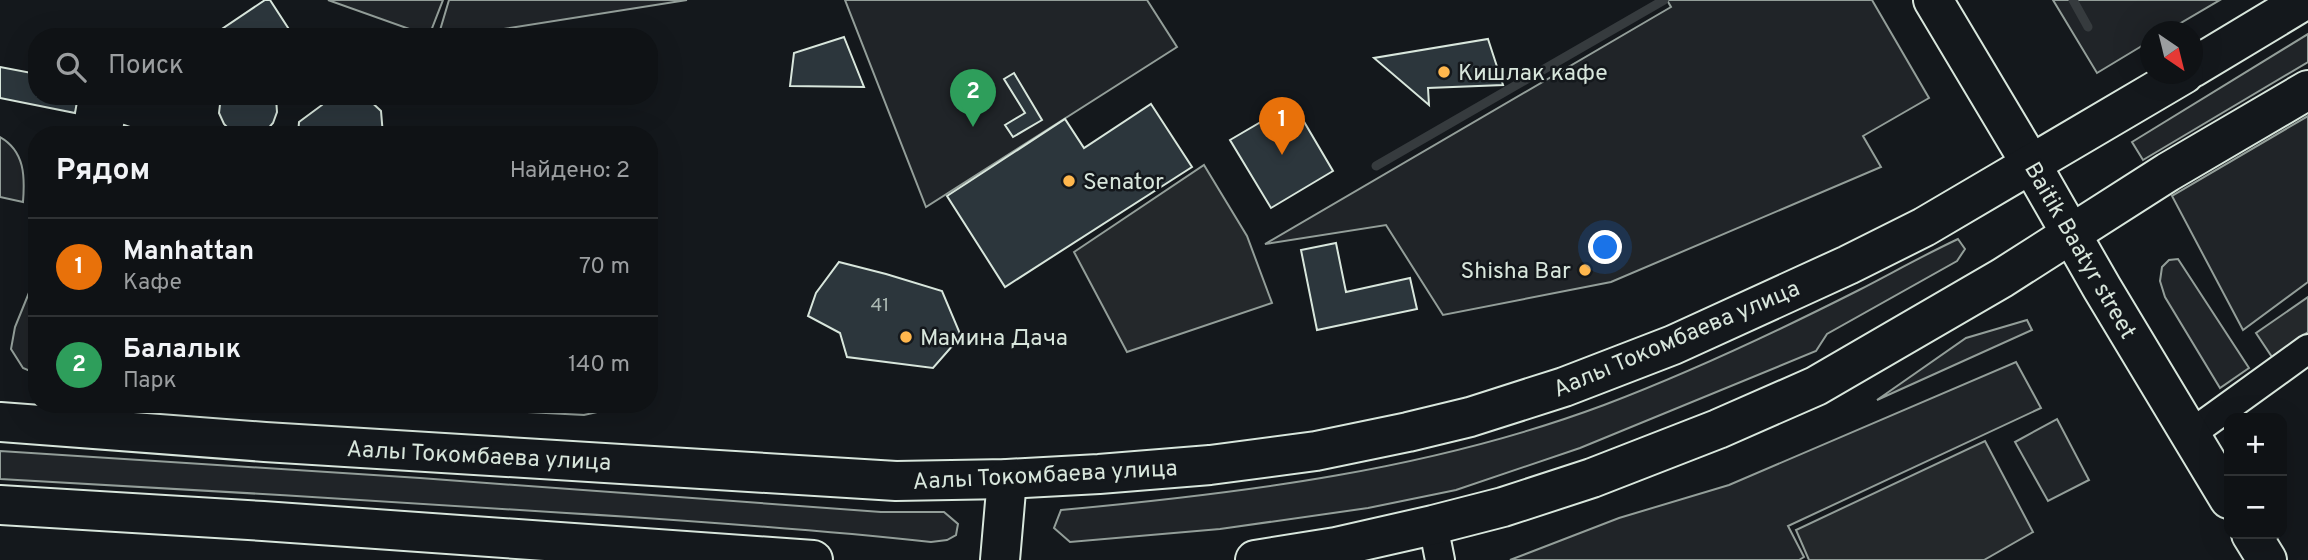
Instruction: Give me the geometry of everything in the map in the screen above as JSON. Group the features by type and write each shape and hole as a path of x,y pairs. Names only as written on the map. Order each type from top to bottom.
{"main road":[{"name":"Baitik Baatyr street","path":"1933,0 2224,491"},
{"path":"2203,62 2305,0"},
{"name":"Аалы Токомбаева улица","path":"0,422 278,443 896,481 1007,480 1210,465 1316,452 1470,417 1564,387 1673,345 1924,227 2166,84"},
{"path":"1255,560 1336,547 1437,543 1503,507 1592,478 1718,429 1816,386 2002,278 2168,172 2308,90"},
{"path":"1000,560 1007,480"},
{"path":"0,505 813,560"},
{"path":"2254,539 2267,560"}],"street":[{"path":"2189,435 2308,349"}],"shaded area":[{"path":"328,0 443,0 432,28 407,28"},
{"path":"449,0 687,0 510,28 441,28"},
{"path":"845,0 1147,0 1177,47 926,207"},
{"path":"1667,0 1872,0 1929,98 1863,136 1881,167 1611,282 1443,315 1386,225 1265,244 1671,7"},
{"path":"2053,0 2220,0 2184,21 2140,21 2140,47 2097,73"},
{"path":"2308,34 2308,62 2143,160 2132,142"},
{"path":"2308,116 2308,282 2243,330 2172,196"},
{"path":"0,137 14,150 22,165 23,202 0,197"},
{"path":"1204,165 1247,236 1272,303 1127,352 1074,252"},
{"path":"1958,239 1965,249 1957,261 1827,334 1816,351 1580,448 1456,490 1368,508 1220,529 1070,542 1054,528 1061,510 1199,496 1336,476 1471,446 1538,427 1604,405 1733,351"},
{"path":"2178,259 2249,368 2220,388 2165,297 2160,281 2162,267 2169,260"},
{"path":"28,295 28,370 23,368 11,349 15,327"},
{"path":"2308,297 2308,332 2272,357 2256,333"},
{"path":"2027,320 2032,330 1877,400 1966,338"},
{"path":"2016,362 2041,408 1788,526 1804,557 1799,560 1510,560 1619,518 1729,485"},
{"path":"546,413 593,413 584,415"},
{"path":"2057,419 2089,480 2048,501 2015,442"},
{"path":"1985,441 2033,532 1984,560 1809,560 1796,530"},
{"path":"0,451 881,512 944,512 958,524 956,535 947,540 931,542 634,517 0,479"}],"building":[{"path":"265,0 270,0 288,28 223,28"},
{"path":"844,37 864,87 790,86 794,53"},
{"name":"Кишлак кафе","path":"1488,39 1503,85 1428,88 1429,105 1374,58"},
{"path":"0,67 28,72 28,104 0,98"},
{"path":"1014,73 1042,120 1013,137 1005,125 1025,113 1004,79"},
{"path":"1293,103 1333,171 1271,208 1230,140"},
{"name":"Senator","path":"1151,104 1192,167 1005,287 947,196 1065,119 1084,148"},
{"path":"35,105 76,105 75,113"},
{"path":"220,105 276,105 277,112 270,126 226,126 219,113"},
{"path":"322,105 375,105 381,111 382,126 299,126 299,122"},
{"path":"1336,243 1346,292 1410,278 1417,309 1317,330 1301,250"},
{"path":"839,262 942,291 961,336 933,368 847,357 840,333 808,316 816,293"}],"waterway":[{"path":"1376,166 1664,0"},
{"path":"2073,0 2088,27"}],"place":[{"name":"Кишлак кафе","path":"1444,72"},
{"name":"Балалык","path":"973,127"},
{"name":"Manhattan","path":"1282,155"},
{"name":"Senator","path":"1069,181"},
{"name":"Shisha Bar","path":"1585,270"},
{"name":"Мамина Дача","path":"906,337"}]}
